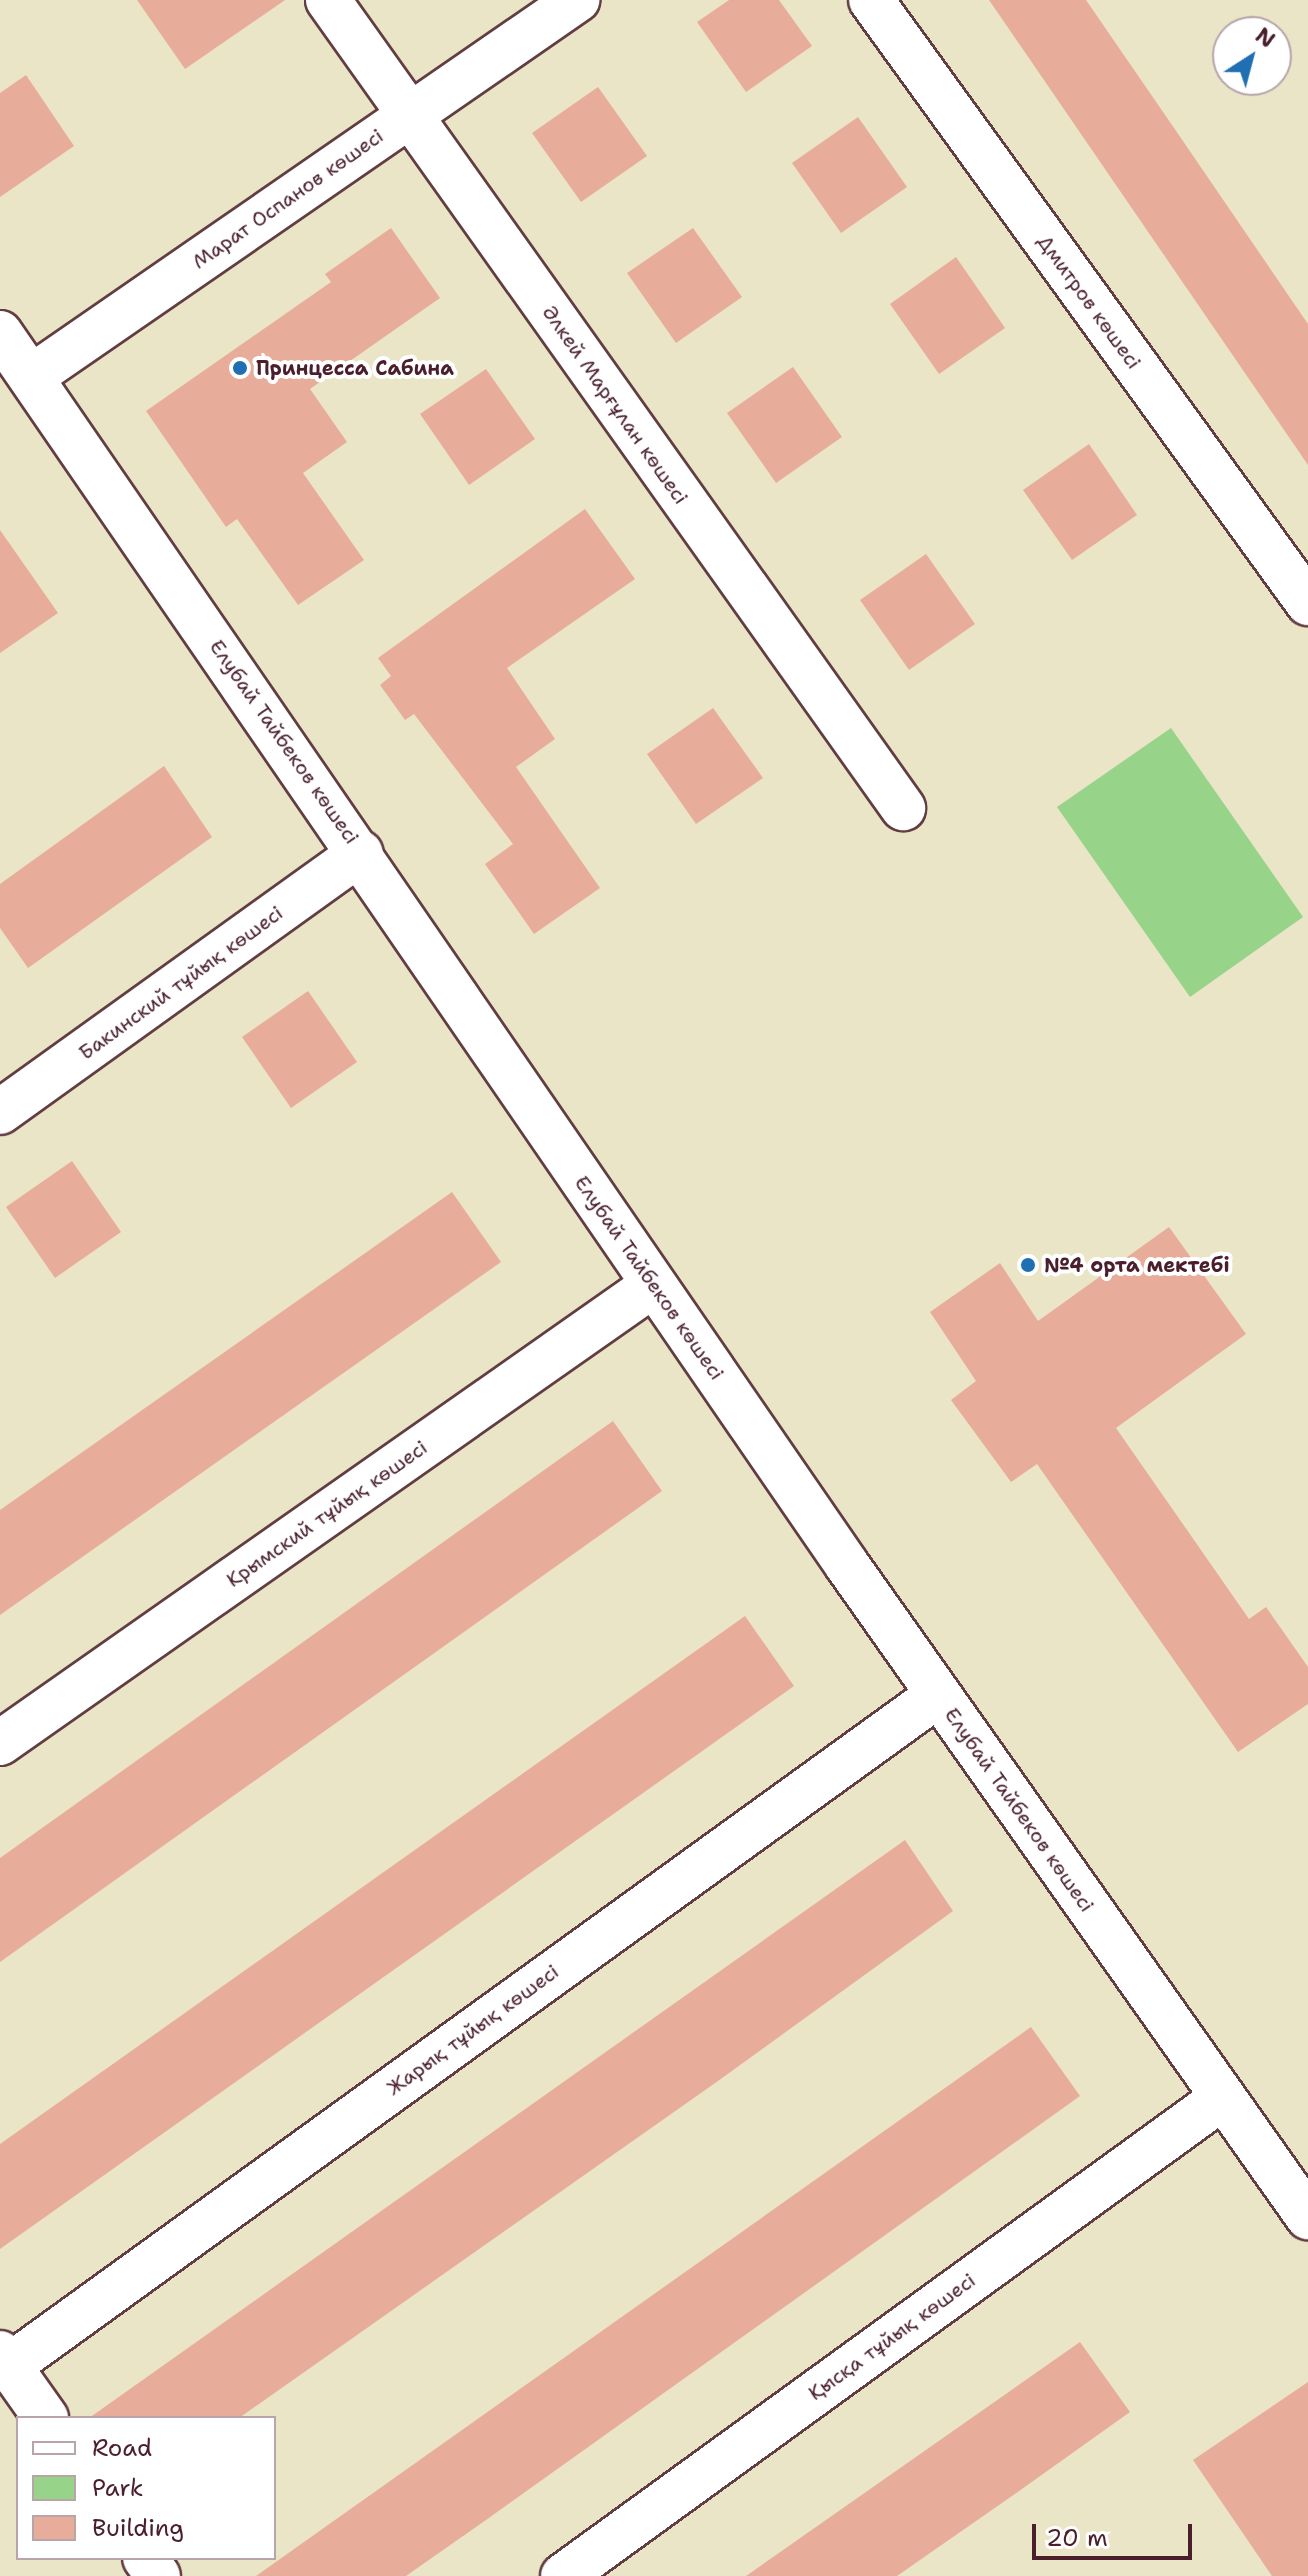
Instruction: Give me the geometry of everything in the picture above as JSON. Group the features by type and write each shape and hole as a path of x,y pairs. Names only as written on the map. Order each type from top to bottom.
{"street":[{"name":"Әлкей Марғұлан көшесі","path":"328,0 903,808"},
{"name":"Марат Оспанов көшесі","path":"16,388 577,0"},
{"name":"Дмитров көшесі","path":"871,0 1308,603"},
{"name":"Елубай Тайбеков көшесі","path":"0,333 16,388 361,853 653,1285 938,1695 1308,2217"},
{"name":"Бакинский тұйық көшесі","path":"0,1112 361,853"},
{"name":"Крымский тұйық көшесі","path":"0,1743 653,1285"},
{"name":"Жарық тұйық көшесі","path":"5,2359 938,1695"},
{"name":"Қысқа тұйық көшесі","path":"563,2576 1222,2098"},
{"path":"5,2359 45,2416"}],"green space":[{"path":"1171,728 1303,917 1190,997 1057,807"}],"building":[{"path":"137,0 285,0 185,69"},
{"path":"729,0 779,0 812,46 746,92 697,22"},
{"path":"989,0 1086,0 1172,125 1308,324 1308,465"},
{"path":"26,75 74,146 0,197 0,93"},
{"path":"598,87 647,156 581,202 532,133"},
{"path":"858,117 907,187 841,233 792,163"},
{"path":"391,228 440,298 310,389 347,442 303,473 364,560 298,605 237,519 226,527 146,411 331,282 325,274"},
{"path":"693,228 742,297 676,343 627,273"},
{"path":"956,257 1005,328 939,374 890,304"},
{"path":"793,367 842,437 776,483 727,413"},
{"path":"486,369 535,439 469,485 420,414"},
{"path":"1089,444 1137,515 1072,560 1023,490"},
{"path":"585,509 635,579 507,668 555,739 516,767 600,888 534,934 485,864 513,844 414,714 405,720 380,685 391,676 378,658"},
{"path":"0,530 58,613 0,653"},
{"path":"926,554 975,624 909,670 860,600"},
{"path":"713,708 763,778 696,824 647,754"},
{"path":"164,766 212,837 28,968 0,928 0,884"},
{"path":"308,991 357,1062 291,1108 242,1037"},
{"path":"72,1161 121,1232 55,1278 6,1207"},
{"path":"452,1192 501,1262 0,1615 0,1510"},
{"path":"1169,1227 1246,1334 1116,1428 1249,1619 1266,1607 1308,1667 1308,1704 1238,1752 1037,1464 1011,1482 951,1400 976,1381 930,1312 1000,1263 1038,1321"},
{"path":"613,1421 662,1491 0,1962 0,1858"},
{"path":"745,1616 794,1686 0,2249 0,2144"},
{"path":"905,1840 953,1911 718,2081 242,2416 92,2416"},
{"path":"1031,2027 1080,2096 486,2520 406,2576 256,2576"},
{"path":"1080,2342 1130,2412 1012,2496 897,2576 746,2576"},
{"path":"1308,2382 1308,2576 1272,2576 1193,2460"}],"place":[{"name":"Принцесса Сабина","path":"240,368"},
{"name":"№4 орта мектебі","path":"1028,1265"}]}
